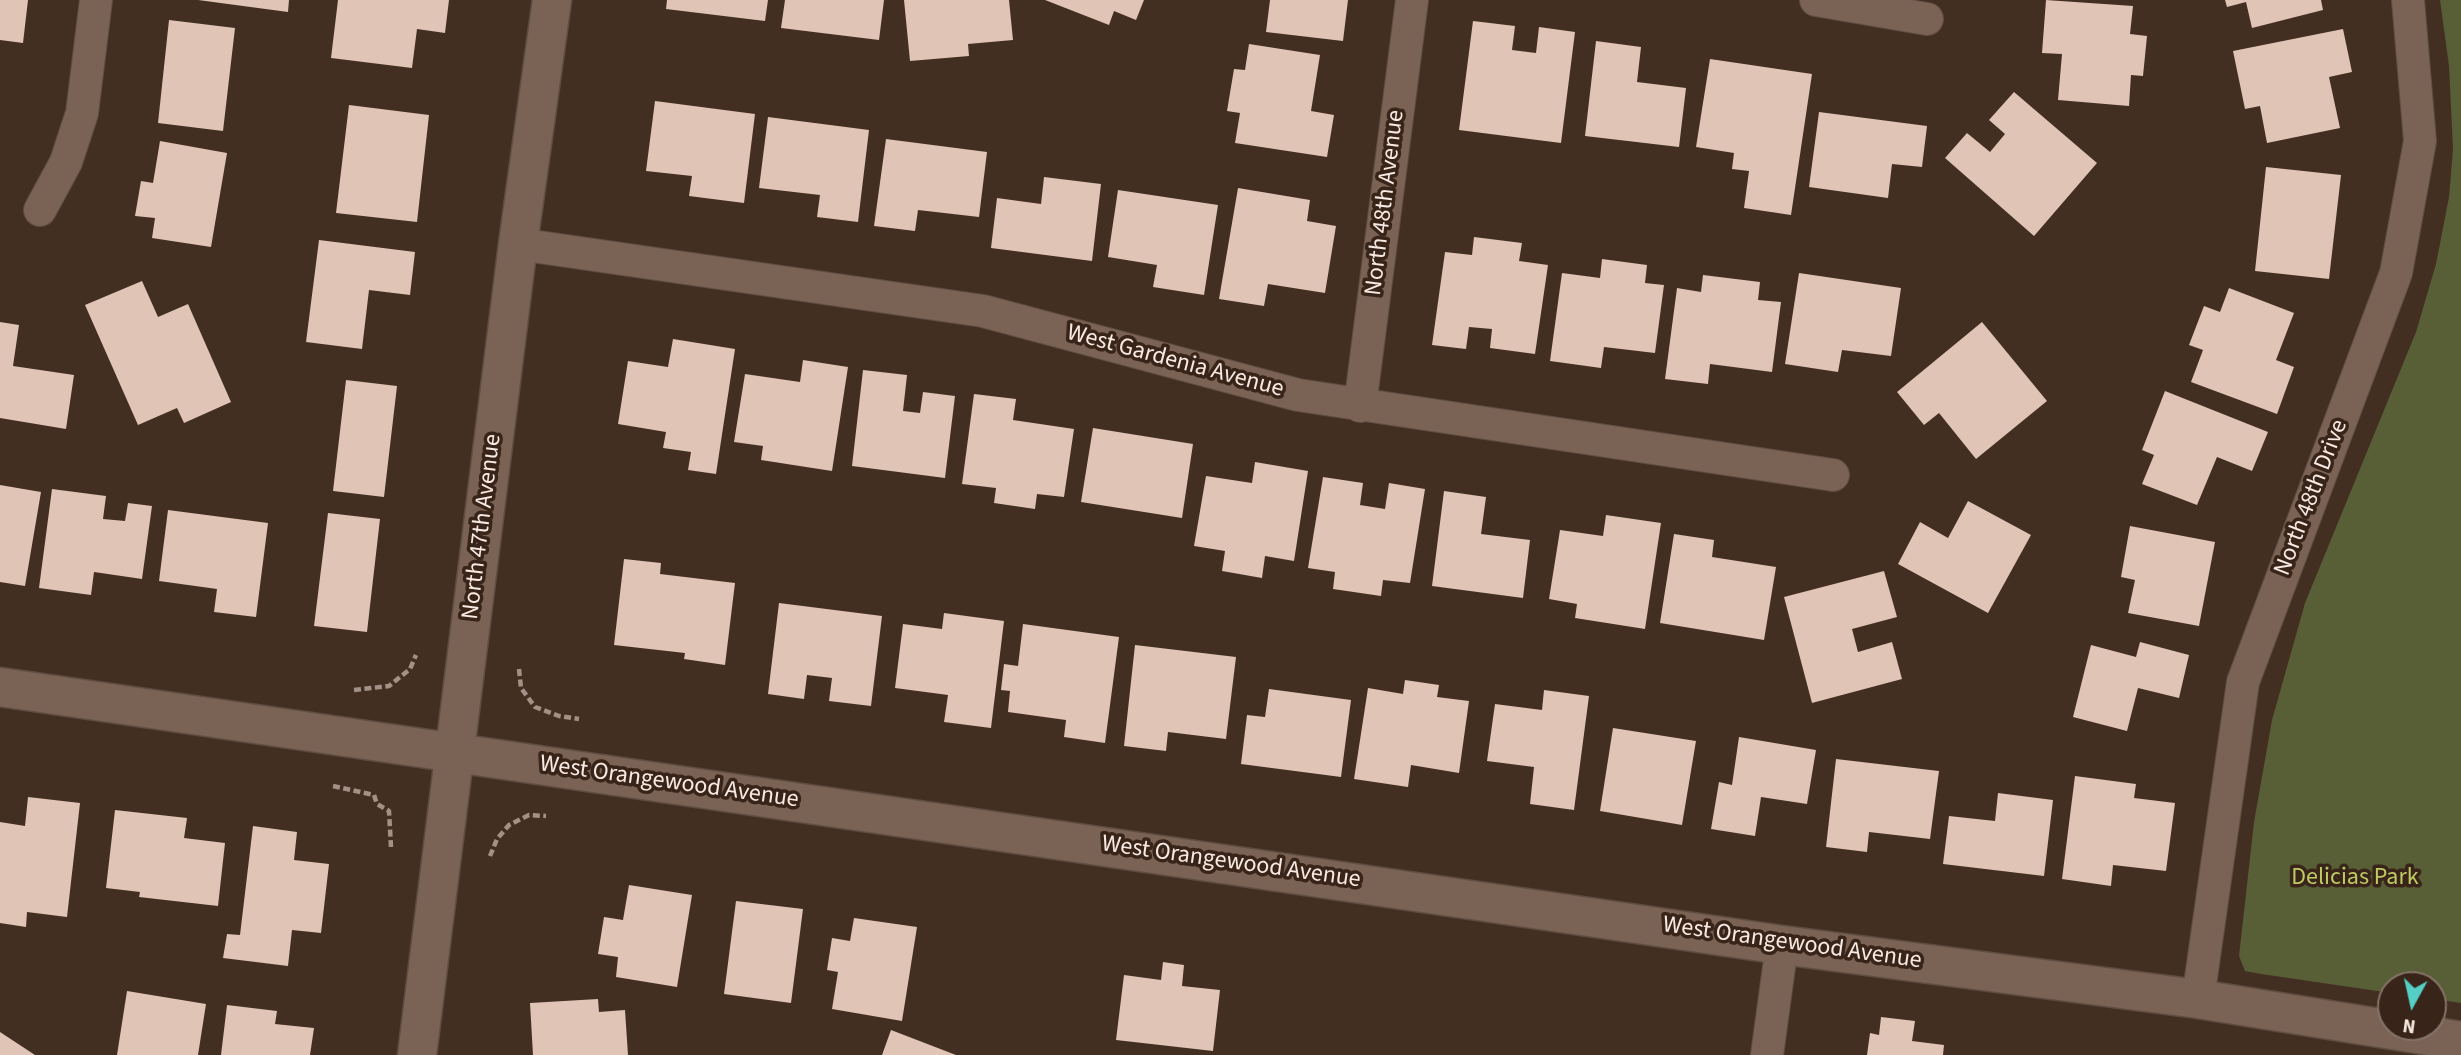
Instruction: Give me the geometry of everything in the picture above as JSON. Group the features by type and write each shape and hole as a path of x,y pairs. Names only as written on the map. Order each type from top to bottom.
{"street":[{"path":"40,210 66,162 82,113 96,0"},
{"name":"North 47th Avenue","path":"417,1055 518,244 552,0"},
{"name":"North 48th Avenue","path":"1360,406 1412,0"},
{"path":"1816,0 1927,19"},
{"name":"North 48th Drive","path":"2198,999 2243,682 2396,273 2420,141 2408,0"},
{"name":"West Gardenia Avenue","path":"518,244 983,311 1298,395 1833,475"},
{"name":"West Orangewood Avenue","path":"0,687 1782,945 2198,999 2461,1041"},
{"path":"1767,1055 1782,945"}],"path":[{"path":"354,690 388,686 410,669 416,655"},
{"path":"519,668 521,688 535,707 559,716 579,719"},
{"path":"333,786 374,794 377,804 389,811 390,847"},
{"path":"490,856 497,839 509,825 529,815 546,816"}],"green space":[{"name":"Delicias Park","path":"2440,0 2461,0 2461,1003 2447,1001 2447,971 2377,971 2377,991 2245,971 2239,956 2254,822 2272,720 2305,603 2416,332 2436,264 2449,197 2453,149 2449,66"}],"building":[{"path":"0,0 28,0 23,43 0,40"},
{"path":"198,0 289,0 288,12"},
{"path":"338,0 449,0 445,33 417,29 412,68 331,58"},
{"path":"667,0 768,0 765,21 666,9"},
{"path":"785,0 884,0 879,40 781,28"},
{"path":"904,0 1009,0 1013,40 968,44 969,56 910,61"},
{"path":"1045,0 1144,0 1136,20 1114,11 1109,25"},
{"path":"1270,0 1348,0 1343,41 1266,32"},
{"path":"2046,0 2133,6 2130,34 2147,36 2143,76 2131,75 2129,106 2058,100 2062,54 2042,53"},
{"path":"2225,0 2321,0 2323,10 2252,28 2246,2 2227,7"},
{"path":"169,20 235,28 223,131 158,123"},
{"path":"1473,21 1515,26 1512,50 1536,53 1539,27 1575,32 1561,143 1459,130"},
{"path":"2343,29 2352,72 2329,77 2340,128 2267,143 2260,106 2245,109 2233,51"},
{"path":"1596,41 1641,47 1637,82 1686,88 1679,147 1585,136"},
{"path":"1249,44 1320,55 1311,111 1334,115 1327,157 1235,143 1240,113 1227,111 1234,69 1245,70"},
{"path":"1710,59 1812,74 1791,215 1744,208 1749,171 1732,169 1734,153 1696,147"},
{"path":"2014,92 2097,163 2034,236 1945,158 1967,133 1990,152 2005,134 1989,120"},
{"path":"655,101 755,114 744,203 689,196 692,176 646,171"},
{"path":"349,105 429,115 417,222 336,213"},
{"path":"1819,112 1927,126 1922,167 1892,164 1888,198 1809,187"},
{"path":"768,117 869,130 858,222 817,217 820,195 759,188"},
{"path":"886,139 987,152 979,217 918,210 915,231 874,226"},
{"path":"160,141 227,153 211,247 152,238 155,218 135,216 141,181 153,183"},
{"path":"2266,167 2341,175 2329,279 2255,271"},
{"path":"1044,177 1101,184 1092,261 991,248 997,198 1041,204"},
{"path":"1238,188 1310,200 1307,221 1336,226 1325,293 1268,284 1264,306 1219,299"},
{"path":"1118,190 1218,205 1204,295 1153,287 1157,265 1108,257"},
{"path":"1474,237 1522,243 1519,261 1548,265 1535,354 1490,348 1492,329 1469,327 1466,349 1432,345 1445,252 1472,255"},
{"path":"319,240 415,252 410,295 369,290 362,349 306,342"},
{"path":"1602,259 1647,265 1645,283 1664,285 1655,353 1604,347 1601,368 1550,361 1562,273 1600,278"},
{"path":"1799,273 1901,288 1891,356 1842,350 1838,372 1785,364"},
{"path":"1703,275 1760,282 1758,300 1781,302 1772,372 1710,364 1708,384 1665,379 1677,288 1701,292"},
{"path":"142,281 158,317 188,304 231,402 184,423 177,408 138,425 85,305"},
{"path":"2229,288 2294,313 2276,360 2294,367 2277,414 2191,382 2203,350 2189,345 2204,306 2220,312"},
{"path":"0,322 19,325 13,366 74,375 66,429 0,418"},
{"path":"1982,322 2047,401 1976,459 1939,413 1924,425 1897,392"},
{"path":"673,339 735,349 716,474 688,470 691,452 663,448 666,432 618,424 628,361 668,367"},
{"path":"803,360 848,367 832,471 761,460 763,446 734,442 745,374 800,382"},
{"path":"863,370 907,375 903,411 920,413 923,392 955,396 945,478 852,466"},
{"path":"346,380 397,386 384,497 333,491"},
{"path":"2165,391 2268,432 2252,471 2217,457 2197,505 2142,484 2154,455 2142,450"},
{"path":"974,394 1016,399 1013,420 1074,429 1064,497 1037,494 1035,509 994,503 996,488 962,484"},
{"path":"1093,428 1193,444 1182,518 1081,502"},
{"path":"1255,462 1308,471 1294,561 1265,556 1262,578 1222,571 1225,551 1194,546 1206,476 1252,483"},
{"path":"1323,477 1363,483 1360,505 1385,509 1389,483 1425,489 1410,583 1383,580 1381,596 1333,589 1335,572 1308,568"},
{"path":"0,485 41,492 25,586 0,582"},
{"path":"52,489 106,496 103,519 125,521 128,503 152,506 142,579 94,572 91,595 39,588"},
{"path":"1444,491 1486,497 1481,534 1530,540 1523,598 1432,586"},
{"path":"1968,501 2031,535 1988,613 1898,564 1920,522 1948,538"},
{"path":"168,510 268,523 256,617 214,612 217,589 159,581"},
{"path":"328,513 380,519 367,632 314,626"},
{"path":"1606,515 1661,523 1645,629 1575,618 1577,604 1549,599 1560,530 1603,536"},
{"path":"2130,526 2215,542 2199,626 2128,613 2135,580 2121,577"},
{"path":"1674,534 1714,540 1712,557 1776,567 1764,640 1660,623"},
{"path":"624,559 661,563 660,574 735,583 725,665 684,659 685,653 614,645"},
{"path":"1884,571 1897,617 1852,629 1858,652 1892,642 1902,679 1812,703 1784,597"},
{"path":"779,603 882,616 871,706 829,701 832,678 807,675 804,699 768,694"},
{"path":"944,613 1004,621 991,728 944,722 948,695 895,688 903,624 942,629"},
{"path":"1023,624 1119,637 1105,743 1064,737 1066,720 1008,712 1010,691 1001,690 1004,664 1018,666"},
{"path":"2140,642 2189,655 2179,698 2138,688 2127,731 2073,717 2091,645 2136,657"},
{"path":"1135,645 1236,657 1226,739 1168,732 1166,751 1124,746"},
{"path":"1405,680 1439,685 1437,697 1469,701 1459,773 1411,765 1408,787 1354,779 1368,688 1403,694"},
{"path":"1269,689 1351,700 1341,777 1241,764 1247,715 1265,717"},
{"path":"1544,690 1589,696 1574,810 1530,804 1534,767 1487,761 1495,704 1542,710"},
{"path":"1613,728 1696,741 1682,825 1600,811"},
{"path":"1739,737 1816,750 1807,804 1761,797 1755,836 1711,829 1719,782 1732,785"},
{"path":"1836,759 1939,771 1930,839 1869,832 1867,852 1826,847"},
{"path":"2075,776 2136,784 2134,798 2175,803 2166,871 2113,865 2111,886 2062,879"},
{"path":"1998,793 2053,800 2044,876 1943,864 1949,816 1995,821"},
{"path":"28,797 80,803 67,917 27,912 26,927 0,923 0,822 25,826"},
{"path":"115,810 187,818 184,838 225,843 218,906 139,897 140,892 106,888"},
{"path":"253,826 297,832 294,860 329,864 321,933 292,930 288,966 223,958 227,934 240,935"},
{"path":"629,885 692,895 677,987 616,977 618,957 598,954 604,917 623,920"},
{"path":"736,901 803,909 791,1003 724,994"},
{"path":"854,918 917,927 902,1021 832,1009 838,972 827,970 832,938 850,941"},
{"path":"1163,962 1184,965 1182,986 1220,990 1213,1051 1116,1040 1124,975 1161,980"},
{"path":"127,991 206,1004 198,1055 117,1055"},
{"path":"598,999 599,1012 625,1010 628,1055 533,1055 530,1003"},
{"path":"227,1005 277,1011 275,1024 314,1028 310,1055 221,1055"},
{"path":"1881,1017 1915,1021 1912,1041 1944,1045 1943,1055 1867,1055 1870,1033 1879,1035"},
{"path":"891,1030 956,1055 882,1055"},
{"path":"0,1032 35,1055 0,1055"}]}
